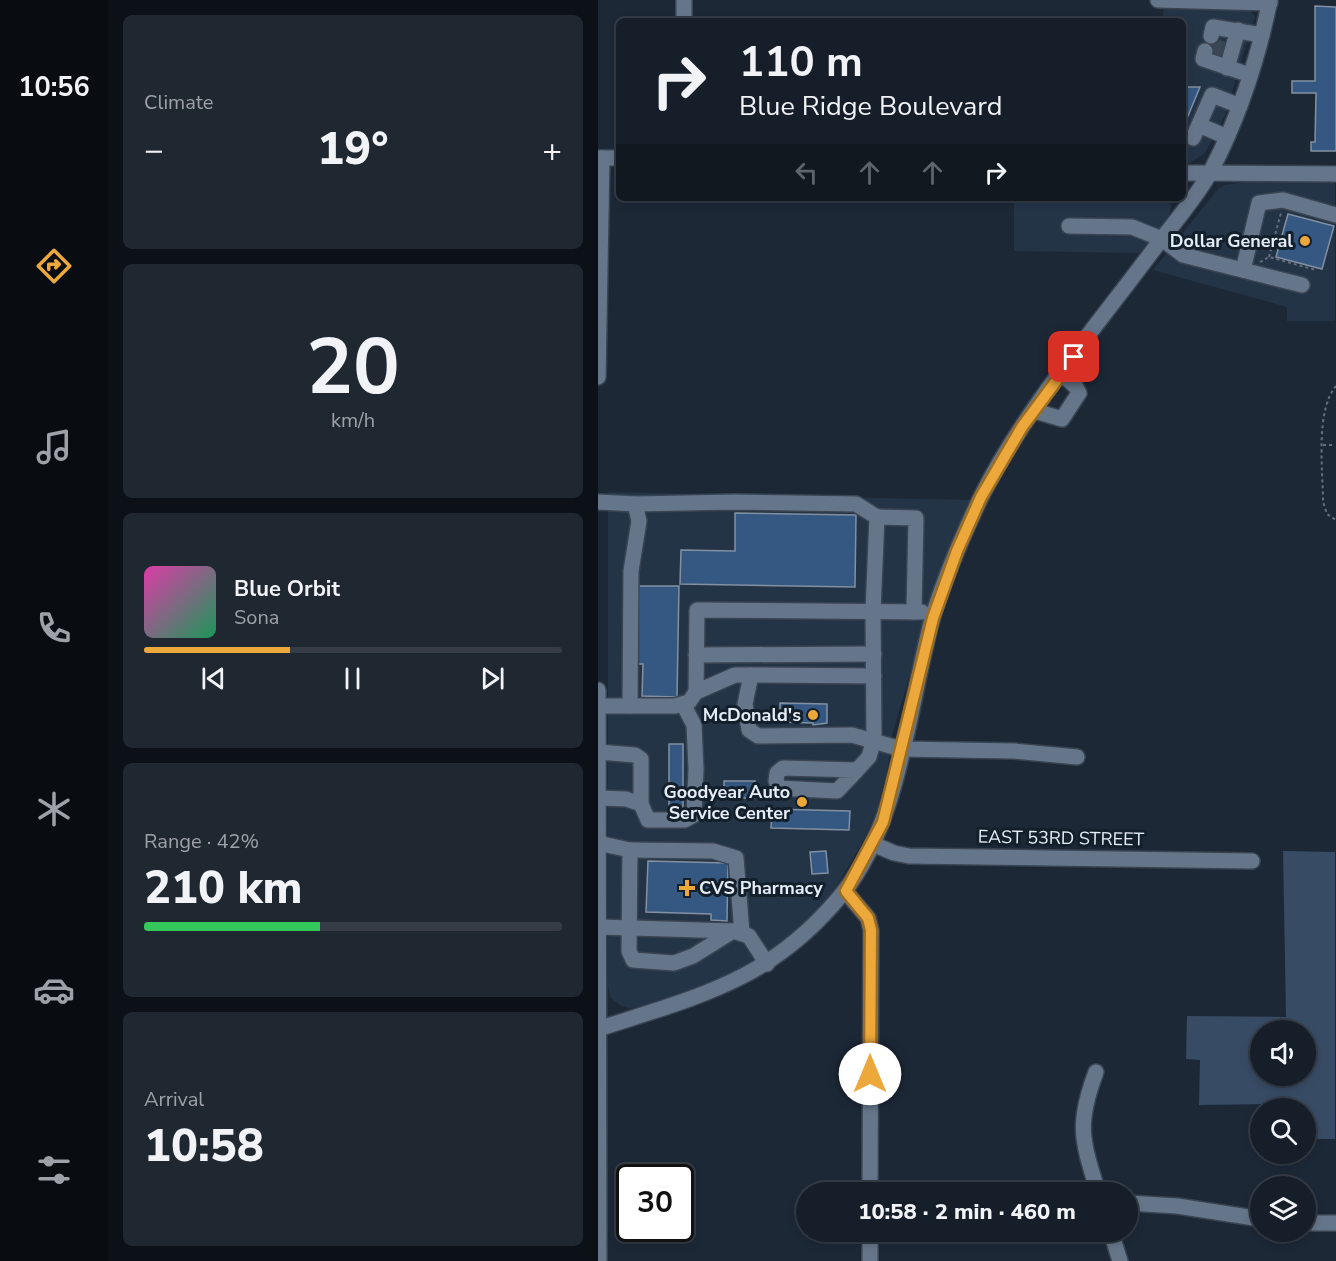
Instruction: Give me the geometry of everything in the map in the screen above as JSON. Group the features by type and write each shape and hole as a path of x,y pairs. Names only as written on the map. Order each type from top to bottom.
{"street":[{"path":"684,0 684,18"},
{"path":"599,1029 713,992 767,964 820,921 846,891 873,844 883,822 934,613 981,497 1034,411 1209,173 1240,106 1270,2 1158,0"},
{"path":"1227,68 1223,33 1261,35"},
{"path":"1210,56 1227,68 1250,75"},
{"path":"1226,137 1196,131 1212,94 1240,106"},
{"path":"598,377 600,158 616,158"},
{"path":"1186,173 1336,174"},
{"path":"1243,270 1259,204 1283,200 1336,215"},
{"path":"1178,201 1180,214"},
{"path":"1069,226 1132,227 1162,239 1183,255 1302,285"},
{"path":"1034,411 1062,419 1079,393 1062,374"},
{"path":"598,502 856,504 877,517 916,518 914,612"},
{"path":"630,706 631,571 639,521 635,504"},
{"path":"857,770 869,757 874,739 873,611 877,517"},
{"path":"696,692 697,610 934,613"},
{"path":"696,655 874,654"},
{"path":"598,705 675,706 689,702 696,692 735,675 874,676"},
{"path":"751,675 745,704 750,730 758,736 852,735 874,739 901,749 1014,751 1077,757"},
{"path":"598,690 599,1261"},
{"path":"598,752 635,754 641,759 641,804 648,820 685,820 694,815 696,769 694,725 684,704"},
{"path":"599,798 626,799 641,804"},
{"path":"599,843 630,850 712,851 736,858 737,932"},
{"name":"EAST 53RD STREET","path":"873,844 908,856 1252,861"},
{"path":"630,850 628,951 633,960 674,963 693,957 737,932"},
{"path":"846,891 868,918 871,930 870,1182"},
{"path":"599,927 737,932 749,936 767,964"},
{"path":"1096,1072 1085,1103 1082,1130 1096,1182"},
{"path":"1138,1204 1177,1206 1250,1217"},
{"path":"1316,1223 1336,1223"},
{"path":"870,1242 870,1261"},
{"path":"1114,1242 1120,1261"}],"path":[{"path":"1269,257 1283,208"},
{"path":"1257,263 1269,257 1316,270"},
{"path":"1336,386 1324,410 1323,445 1323,502 1327,514 1336,520"},
{"path":"1323,445 1335,445"}],"shaded area":[{"path":"1163,8 1248,9 1255,16 1225,115 1205,153 1190,163 1186,164 1186,18 1163,18"},
{"path":"1251,181 1335,182 1335,321 1287,321 1287,307 1153,270 1218,189 1225,185"},
{"path":"1014,201 1170,201 1169,216 1139,253 1014,251"},
{"path":"608,492 972,500 955,532 941,570 892,735 887,775 877,809 864,840 838,884 818,909 784,940 747,966 713,982 641,1007 629,1008 611,998 608,987"},
{"path":"1283,851 1335,852 1335,1139 1316,1139 1316,1098 1250,1098 1250,1104 1199,1105 1200,1060 1186,1059 1187,1016 1286,1017"}],"building":[{"path":"1315,6 1336,7 1336,151 1311,151 1311,142 1315,142 1316,93 1292,93 1292,81 1315,81"},
{"path":"1186,87 1200,87 1186,121"},
{"name":"Dollar General","path":"1288,214 1334,226 1322,269 1276,257"},
{"path":"735,513 856,515 855,587 680,584 681,550 735,551"},
{"path":"639,586 679,586 677,697 642,696 643,664 638,664"},
{"path":"780,703 827,704 827,723 813,725 813,723 780,722"},
{"path":"669,744 683,744 683,811 669,811"},
{"path":"724,781 755,781 754,798 724,798"},
{"path":"772,809 850,811 849,830 771,828"},
{"path":"826,851 828,873 812,874 810,852"},
{"name":"CVS Pharmacy","path":"648,861 728,863 727,921 711,920 711,914 646,912"}],"tunnel":[{"path":"1214,54 1220,38"}],"place":[{"name":"Dollar General","path":"1305,241"},
{"name":"McDonald's","path":"813,715"},
{"name":"Goodyear Auto Service Center","path":"802,802"},
{"name":"CVS Pharmacy","path":"687,888"}],"route":[{"path":"870,1074 871,930 868,918 846,891 883,822 933,618 957,551 981,497 1022,427 1074,357"}]}
